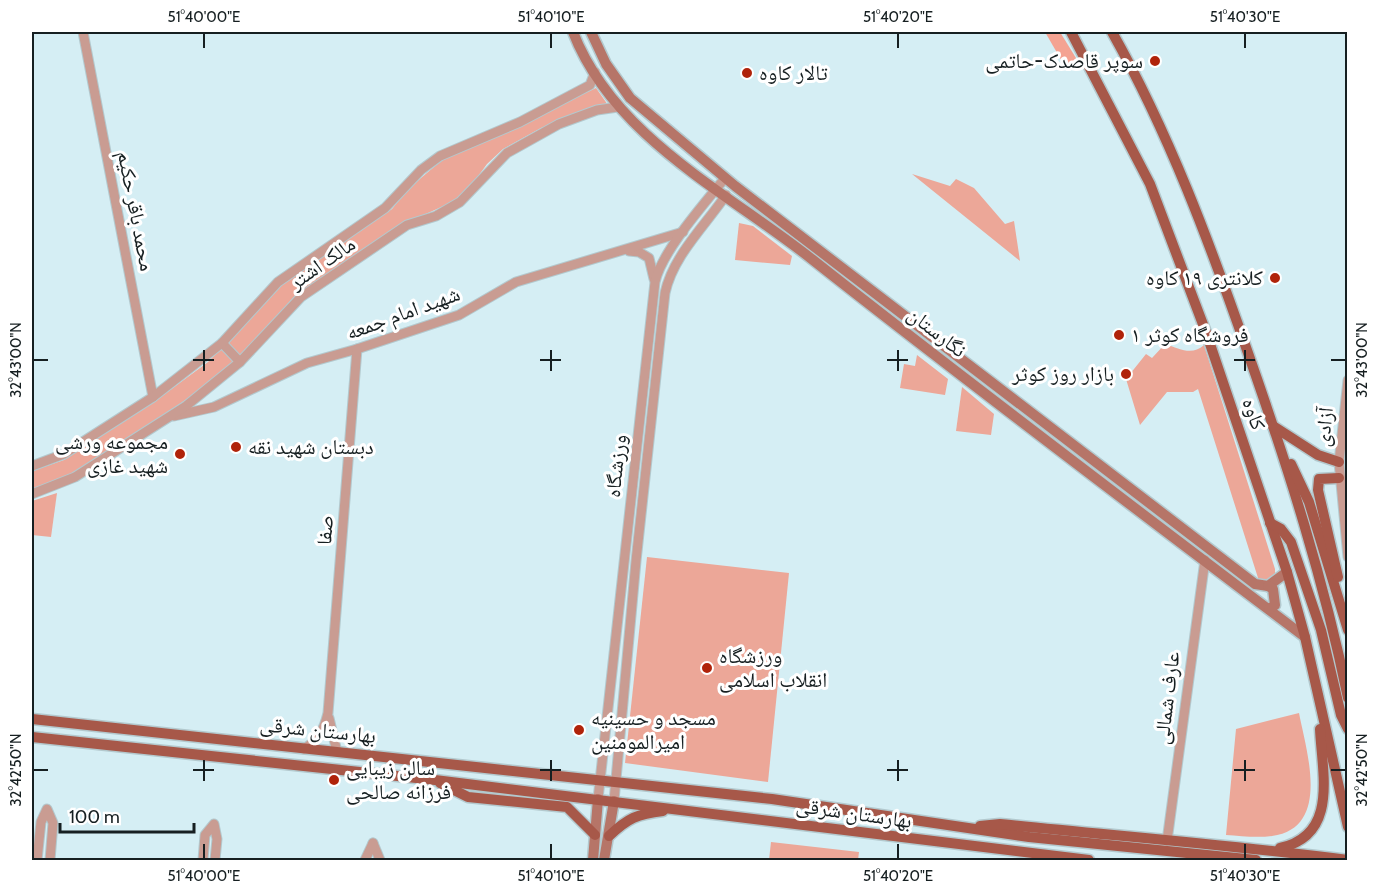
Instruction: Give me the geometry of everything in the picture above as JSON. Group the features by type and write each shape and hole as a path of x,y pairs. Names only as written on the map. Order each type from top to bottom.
{"main road":[{"name":"نگارستان","path":"573,32 618,107 665,150 795,245 958,374 1305,637"},
{"name":"نگارستان","path":"591,32 606,64 630,98 725,178 1256,584 1268,586"},
{"name":"کاوه","path":"1071,32 1150,184 1207,335 1287,572 1305,637 1347,827"},
{"name":"کاوه","path":"1112,32 1179,172 1205,236 1273,426 1331,615 1347,698"},
{"path":"721,192 735,186"},
{"path":"958,374 966,363"},
{"path":"1273,426 1312,451 1339,462"},
{"path":"1273,426 1309,502 1347,630"},
{"path":"1339,478 1319,479 1318,490 1347,624"},
{"path":"1270,523 1281,529 1291,542 1321,630 1341,715 1347,729"},
{"path":"1269,609 1275,604 1275,597 1273,589 1268,586 1287,572"},
{"path":"1265,848 1290,845 1311,830 1319,819 1325,786 1319,702"},
{"name":"بهارستان شرقی","path":"32,719 771,799 1062,841 1256,861"},
{"name":"بهارستان شرقی","path":"32,737 598,799 951,846 1089,861"},
{"path":"435,780 468,797 567,807 595,835"},
{"path":"593,861 598,799"},
{"path":"604,861 614,801"},
{"path":"609,836 626,819 644,813 681,810"},
{"name":"بهارستان شرقی","path":"965,827 1000,824 1167,841 1265,848 1347,860"},
{"path":"1215,845 1254,853 1261,861"}],"street":[{"name":"محمد باقر حکیم","path":"83,32 153,397"},
{"name":"مالک اشتر","path":"32,466 64,454 153,397 222,343 278,282 386,208 421,170 440,156 520,122 590,85 595,72"},
{"name":"مالک اشتر","path":"32,494 75,477 218,382 301,297 407,225 436,216 460,202 507,153 559,124 597,110 618,107"},
{"name":"ورزشگاه","path":"614,801 636,561 665,293 669,273 721,192 725,178"},
{"name":"ورزشگاه","path":"598,799 655,282 663,261 684,232 721,192"},
{"name":"شهید امام جمعه","path":"168,417 214,407 308,363 459,315 516,282 684,232"},
{"path":"624,250 639,252 649,258 655,282"},
{"path":"222,343 240,362"},
{"name":"صفا","path":"328,713 357,349"},
{"name":"آزادی","path":"1347,380 1339,462 1347,556"},
{"name":"عارف شمالی","path":"1167,841 1205,560"},
{"path":"304,748 317,740 324,729 328,713"},
{"path":"328,713 337,752"},
{"path":"37,861 41,822 47,809 53,823 50,861"},
{"path":"203,861 205,836 214,825 217,839 215,861"},
{"path":"365,861 373,843 380,861"}],"shaded area":[{"path":"1045,32 1060,32 1076,58 1074,68 1067,70"},
{"path":"596,88 608,105 541,128 503,149 487,164 468,190 455,201 403,224 294,297 248,348 212,382 100,458 69,475 32,489 32,471 64,460 158,399 208,362 283,284 392,209 408,189 441,161"},
{"path":"912,174 950,186 956,179 974,188 1005,224 1014,221 1020,261"},
{"path":"739,223 753,226 792,256 790,265 735,260"},
{"path":"1165,344 1190,351 1204,345 1275,569 1275,575 1270,580 1259,581 1198,389 1193,392 1167,392 1140,425 1126,379 1146,354 1152,358"},
{"path":"917,355 948,379 945,395 900,388 904,364 915,366"},
{"path":"962,387 994,414 991,435 956,431"},
{"path":"57,493 51,537 32,535 32,501"},
{"name":"ورزشگاه انقلاب اسلامی","path":"647,557 789,573 768,782 625,763"},
{"path":"1299,713 1311,785 1309,803 1303,819 1291,830 1272,836 1226,835 1236,729"},
{"path":"771,842 859,852 858,860 769,860"}],"place":[{"name":"سوپر قاصدک-حاتمی","path":"1155,61"},
{"name":"تالار کاوه","path":"747,73"},
{"name":"کلانتری ۱۹ کاوه","path":"1275,278"},
{"name":"فروشگاه کوثر ۱","path":"1119,335"},
{"name":"بازار روز کوثر","path":"1126,374"},
{"name":"دبستان شهید نقه","path":"236,447"},
{"name":"مجموعه ورشی شهید غازی","path":"180,454"},
{"name":"ورزشگاه انقلاب اسلامی","path":"707,668"},
{"name":"مسجد و حسینیه امیرالمومنین","path":"579,730"},
{"name":"سالن زیبایی فرزانه صالحی","path":"334,780"}]}
